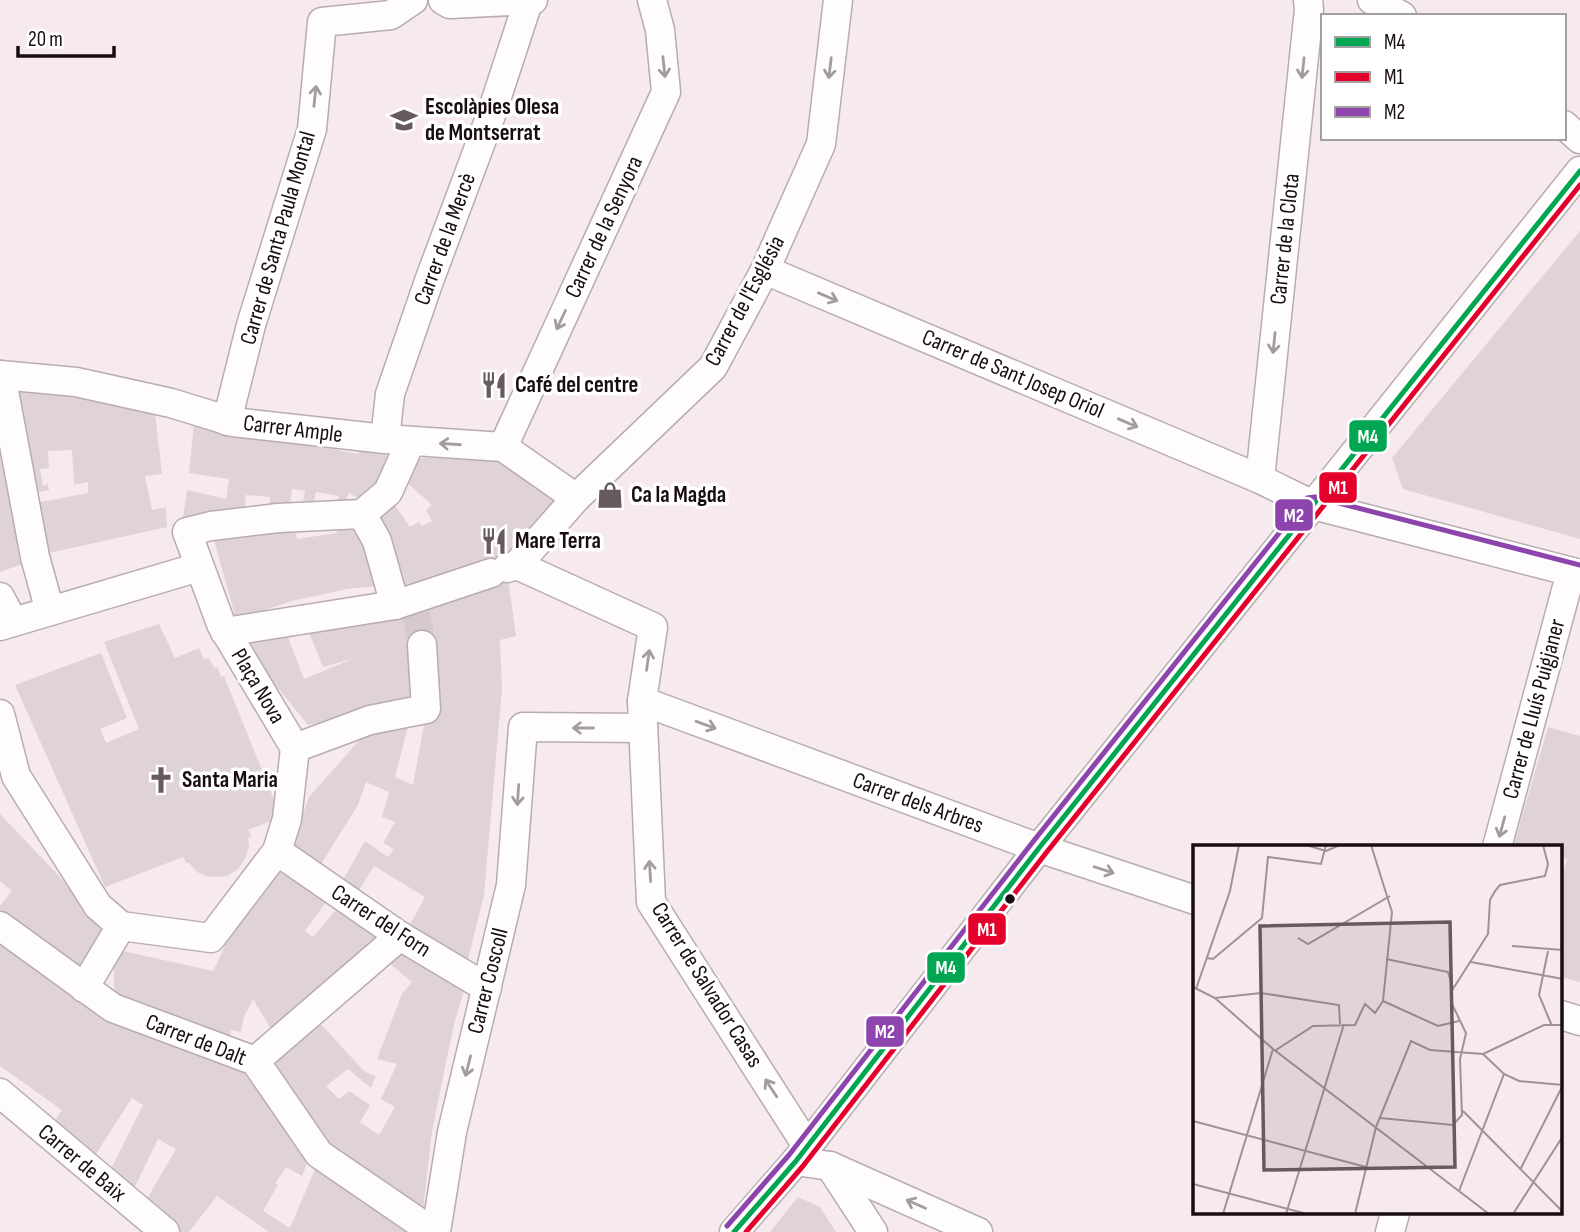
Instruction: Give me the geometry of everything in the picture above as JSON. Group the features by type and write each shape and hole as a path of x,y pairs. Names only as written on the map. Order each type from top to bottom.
{"street":[{"name":"Carrer de Santa Paula Montal","path":"227,421 251,325 312,129 322,22 391,15 413,0"},
{"path":"443,0 450,4 530,1"},
{"name":"Carrer de la Senyora","path":"503,447 666,92 660,30 652,0"},
{"name":"Carrer de l'Església","path":"505,569 713,367 765,270 821,144 838,0"},
{"name":"Carrer de la Clota","path":"1260,478 1308,0"},
{"path":"1373,0 1398,14"},
{"name":"Carrer de la Mercè","path":"362,514 388,492 398,440 390,394 530,1"},
{"path":"1566,127 1580,139"},
{"path":"734,1232 802,1153 1039,848 1580,171"},
{"name":"Carrer de Sant Josep Oriol","path":"765,270 1260,478 1313,505 1575,573"},
{"name":"Carrer Ample","path":"0,375 76,382 171,403 227,421 398,440 503,447"},
{"path":"0,375 35,557 50,611"},
{"path":"503,447 576,498"},
{"path":"362,514 408,604"},
{"name":"Plaça Nova","path":"295,748 223,628 187,532 211,526 278,518 362,514"},
{"path":"4,615 50,611 199,567"},
{"path":"223,628 408,604 505,569"},
{"name":"Carrer de Salvador Casas","path":"505,569 653,627 642,715 651,902 802,1153"},
{"name":"Carrer de Lluís Puigjaner","path":"1498,845 1575,573"},
{"path":"0,714 16,776 98,906 121,926 211,938 277,851 287,819 295,748 370,720 426,709 422,645"},
{"name":"Carrer dels Arbres","path":"523,727 642,715 1193,899"},
{"name":"Carrer Coscoll","path":"434,1232 452,1132 511,885 523,727"},
{"name":"Carrer del Forn","path":"277,851 400,936 487,988"},
{"name":"Carrer de Dalt","path":"0,926 113,1008 255,1061 319,1154 434,1232"},
{"path":"84,988 121,926"},
{"path":"255,1061 400,936"},
{"path":"1562,1015 1580,1021"},
{"name":"Carrer de Baix","path":"0,1093 165,1232"},
{"path":"802,1153 978,1232"},
{"path":"830,1166 873,1232"},
{"path":"1390,1232 1395,1214"}],"building":[{"path":"1580,231 1580,539 1403,489 1392,458"},
{"path":"9,390 79,391 155,413 162,474 145,476 152,510 166,507 167,527 40,555 31,504 88,493 88,482 74,485 72,450 48,451 49,468 40,469 43,486 48,484 49,490 30,494"},
{"path":"0,408 28,562 0,572"},
{"path":"194,422 358,454 360,451 401,458 366,502 349,493 343,507 336,503 339,496 316,492 313,505 303,502 305,491 292,489 289,513 268,515 270,497 246,495 244,516 182,525 187,490 226,499 229,479 189,473"},
{"path":"493,453 557,495 558,509 511,549 514,554 508,577 516,636 500,640 502,689 484,895 466,968 406,932 425,897 374,866 354,898 339,887 365,841 388,857 394,849 383,843 395,822 382,817 389,792 366,782 358,805 316,872 290,850 309,797 371,727 410,719 395,777 413,785 426,714 419,706 308,725 265,672 245,636 284,627 304,679 352,659 323,667 306,625 395,595 367,512 390,498 410,527 419,522 422,526 432,521 426,510 432,505 402,478 412,459"},
{"path":"293,521 297,539 337,533 334,521 365,521 386,585 347,589 292,601 236,619 212,533"},
{"name":"Santa Maria","path":"159,624 175,658 199,648 204,659 209,658 221,677 224,676 281,817 248,830 252,837 248,838 249,847 245,859 238,869 227,876 206,876 186,863 183,857 105,887 15,685 101,653 127,718 100,729 106,743 139,729 104,642"},
{"path":"1548,727 1580,736 1580,982 1562,977 1562,876 1567,859 1562,857 1562,845 1514,844"},
{"path":"0,814 111,928 82,972 0,919 0,906 12,891 0,881"},
{"path":"277,862 330,897 305,931 313,937 341,904 387,936 274,1034 253,999 244,1017 241,1032 231,1030 229,1045 114,1002 114,949 213,971 236,923"},
{"path":"0,936 118,1017 170,1045 211,1057 257,1079 312,1151 302,1176 286,1167 263,1211 290,1228 318,1162 419,1232 269,1232 217,1196 189,1232 176,1232 142,1207 176,1149 158,1139 130,1197 107,1177 143,1105 132,1098 90,1163 50,1127 62,1110 0,1066"},
{"path":"397,944 467,981 454,1024 432,1131 422,1220 330,1156 266,1063 315,1018 365,1072 376,1076 371,1088 348,1069 326,1086 339,1099 349,1091 370,1105 360,1122 379,1135 395,1107 381,1099 397,1064 377,1059 402,994 412,982 383,958"},
{"path":"798,1197 820,1207 836,1232 770,1232"}],"tunnel":[{"path":"415,608 422,645"}],"transit line":[{"name":"M4","path":"734,1232 796,1161 1039,848 1580,171"},
{"name":"M1","path":"746,1232 803,1166 1046,853 1580,185"},
{"name":"M2","path":"727,1226 789,1155 1032,843 1307,498 1315,497 1580,565"}],"place":[{"name":"Escolàpies Olesa de Montserrat","path":"404,120"},
{"name":"Café del centre","path":"494,385"},
{"name":"Ca la Magda","path":"610,495"},
{"name":"Mare Terra","path":"494,541"},
{"name":"Santa Maria","path":"161,780"}]}
